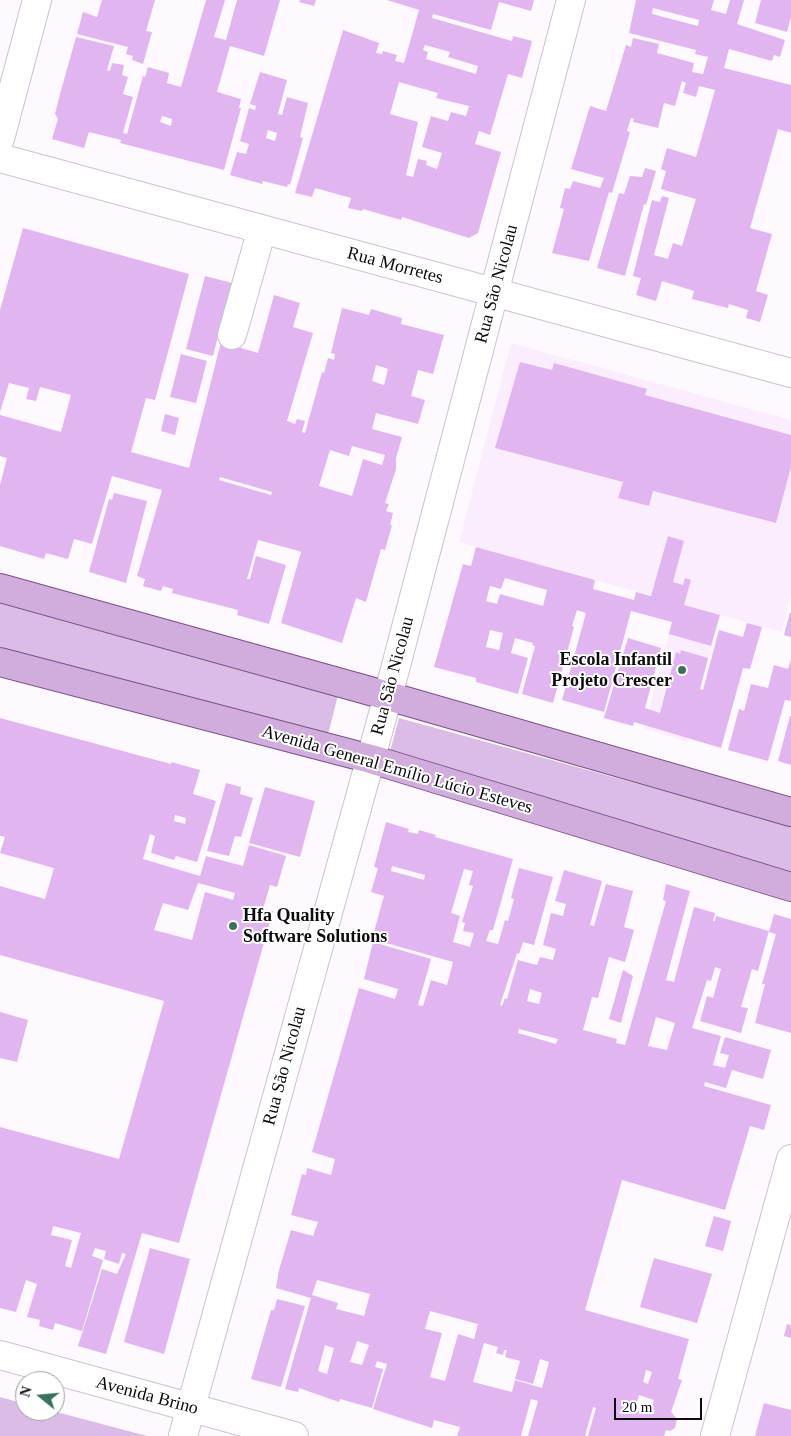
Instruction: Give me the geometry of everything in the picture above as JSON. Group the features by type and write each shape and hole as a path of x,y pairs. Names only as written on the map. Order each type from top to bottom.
{"main road":[{"path":"0,588 388,696 791,812"},
{"name":"Avenida General Emílio Lúcio Esteves","path":"0,662 371,759 791,888"}],"street":[{"path":"0,138 38,0"},
{"name":"Rua São Nicolau","path":"183,1436 371,759 571,0"},
{"name":"Rua Morretes","path":"0,158 791,373"},
{"path":"232,335 262,229"},
{"path":"715,1436 791,1159"},
{"name":"Avenida Brino","path":"0,1355 294,1436"}],"shaded area":[{"path":"511,343 791,420 791,596 781,632 720,615 686,741 644,729 677,603 459,542"},
{"path":"0,603 338,695 327,739 0,647"},
{"path":"399,718 791,826 791,871 388,759"},
{"path":"0,1397 15,1401 15,1421 65,1421 65,1414 147,1436 0,1436"}],"building":[{"path":"102,0 155,0 146,31 152,32 143,64 132,60 133,56 126,54 128,47 77,34 83,12 97,17"},
{"path":"206,0 225,0 214,37 226,40 237,0 280,0 264,56 230,46 217,92 241,99 239,108 241,108 224,170 120,143 121,140 89,132 84,148 52,139 58,119 55,114 76,37 114,46 107,70 110,71 112,63 124,65 122,75 128,77 123,94 133,97 123,133 127,134 143,76 145,77 148,67 169,73 167,83 181,87","holes":["162,116 172,119 171,126 160,122"]},
{"path":"300,0 316,0 314,6 299,2"},
{"path":"387,0 534,0 531,11 499,2 491,30 433,14 432,18 512,41 513,36 532,41 522,78 508,74 490,135 479,131 475,144 501,152 478,233 469,238 402,217 401,220 363,209 362,211 348,208 351,198 315,188 312,197 295,193 343,30 379,43 376,53 382,54 383,51 397,55 395,61 404,63 419,10","holes":["425,45 450,52 448,57 478,66 476,74 426,59 428,52 423,50","399,82 438,93 436,98 469,106 466,116 451,112 448,121 431,116 422,147 442,153 437,169 426,165 427,161 418,159 413,177 406,175 418,122 390,114"]},
{"path":"636,0 714,0 711,10 726,14 730,0 744,0 737,24 785,40 780,57 774,55 772,61 729,49 724,68 791,85 791,133 778,129 750,228 772,234 756,291 768,295 760,322 746,318 748,310 729,304 728,308 692,299 694,291 662,281 656,301 636,295 641,278 633,276 652,200 660,202 662,196 669,198 654,255 668,259 673,243 682,246 696,199 661,189 666,171 661,169 667,148 696,157 715,90 699,86 696,97 683,93 686,83 682,81 675,106 664,103 658,128 633,122 634,119 631,118 627,131 630,132 612,193 609,192 589,261 552,253 564,209 560,208 565,188 570,189 573,181 600,188 604,178 571,169 590,106 606,111 626,45 631,47 633,38 659,44 657,53 694,63 692,72 703,74 708,57 695,54 696,50 629,33","holes":["653,8 699,20 698,26 652,14"]},
{"path":"761,0 791,0 791,17 787,32 755,23"},
{"path":"260,72 287,80 278,114 282,115 287,97 308,103 300,137 303,138 290,185 288,184 287,187 263,181 262,184 230,175 237,152 246,154 249,144 240,141 249,108 255,110 256,106 250,104","holes":["268,130 277,133 275,141 266,138"]},
{"path":"645,168 656,171 646,205 644,204 625,276 597,268 619,193 624,194 630,176 642,177"},
{"path":"23,228 189,274 155,400 146,398 131,452 189,468 221,342 258,353 274,295 300,303 293,327 313,333 287,421 295,424 297,419 305,421 302,432 305,433 322,372 324,373 328,358 334,360 335,354 331,353 342,308 369,315 371,309 402,318 401,324 444,335 433,374 418,370 411,396 425,400 418,424 376,413 372,429 402,437 396,458 396,469 385,503 389,504 386,511 393,513 390,525 392,525 385,550 381,549 366,602 356,598 342,643 281,623 301,552 299,551 258,540 247,579 250,579 256,556 286,565 269,624 237,615 238,610 172,593 173,589 163,586 161,591 143,586 145,579 137,576 162,490 112,476 92,544 74,539 68,559 46,553 44,559 0,546 0,485 7,458 0,456 0,415 61,432 71,395 40,387 36,401 26,399 29,388 9,383 0,412 0,310","holes":["376,365 388,369 384,385 372,381","352,446 385,455 382,465 363,459 352,496 319,486 330,450 349,456","220,477 272,492 271,495 219,480"]},
{"path":"205,276 232,283 213,356 186,349"},
{"path":"181,354 207,361 196,403 170,397"},
{"path":"520,362 552,370 554,363 647,389 645,395 791,435 791,467 776,523 653,491 649,506 618,498 623,482 495,448"},
{"path":"165,414 179,418 175,435 161,431"},
{"path":"114,493 147,501 126,583 89,572 109,499 112,500"},
{"path":"668,536 684,541 673,582 683,585 685,578 691,580 684,605 720,615 711,646 669,634 672,622 631,611 604,712 562,700 586,613 577,610 553,703 522,694 535,646 532,645 533,643 515,638 511,653 528,658 518,694 476,682 476,678 434,667 463,564 471,566 476,547 595,580 593,589 634,600 636,592 651,596","holes":["505,578 547,590 543,606 500,594 497,604 486,601 490,586 501,589","490,630 503,633 499,650 486,647"]},
{"path":"791,613 791,637 784,635"},
{"path":"747,623 762,627 750,669 743,668 721,748 634,722 633,726 604,718 628,638 661,648 645,708 660,713 676,652 680,654 681,650 708,658 700,689 703,690 719,630 743,637"},
{"path":"791,659 791,701 785,700 768,761 728,750 739,709 744,711 751,684 768,688 774,665 788,669"},
{"path":"791,716 791,765 778,761"},
{"path":"0,718 200,770 193,794 216,801 197,862 176,856 174,860 151,853 155,836 150,834 143,859 200,876 206,856 243,866 249,845 286,856 277,887 270,885 263,909 273,911 179,1243 142,1233 106,1354 78,1346 102,1269 117,1274 126,1254 122,1253 119,1264 104,1259 106,1251 95,1248 92,1256 103,1260 82,1331 55,1323 53,1330 39,1326 40,1320 27,1317 37,1284 26,1280 16,1312 0,1308 0,1127 119,1159 164,1001 0,955 0,886 45,899 54,868 0,853 5,837 0,836","holes":["175,815 186,818 185,824 174,821","198,883 235,893 233,900 205,892 192,940 154,930 163,903 188,910","53,1226 81,1233 71,1268 65,1266 72,1240 51,1235"]},
{"path":"226,783 241,787 240,794 253,798 241,837 235,836 229,856 207,851"},
{"path":"265,787 315,801 300,857 249,843"},
{"path":"386,822 409,829 408,832 418,834 419,830 436,835 435,837 513,859 493,930 490,930 486,941 498,944 505,920 508,921 514,899 511,898 519,868 553,877 534,945 523,942 519,954 517,953 500,1005 502,1006 505,998 507,999 518,960 537,965 540,957 553,960 556,949 543,945 551,913 563,916 566,904 555,901 564,870 602,881 590,925 594,926 606,884 633,891 624,927 634,930 625,962 609,957 598,998 592,997 583,1030 617,1039 616,1043 625,1045 666,901 663,900 666,884 690,891 666,980 674,982 694,907 715,913 713,921 715,921 716,916 769,931 758,971 752,969 741,1007 748,1008 741,1033 700,1021 707,996 713,998 721,969 715,967 711,981 707,980 692,1028 721,1036 713,1065 725,1068 729,1055 720,1053 725,1037 771,1050 763,1079 732,1070 726,1088 705,1082 704,1086 771,1105 764,1130 750,1126 725,1210 622,1180 585,1310 689,1339 678,1379 682,1380 671,1412 677,1419 675,1428 670,1431 666,1430 664,1436 588,1436 596,1408 593,1407 585,1436 528,1436 538,1401 531,1399 521,1436 457,1436 460,1427 434,1420 432,1428 373,1409 387,1364 377,1361 375,1367 383,1369 372,1408 340,1399 339,1402 299,1388 298,1392 285,1389 311,1298 276,1288 279,1270 291,1230 313,1236 318,1222 291,1215 302,1174 306,1175 307,1168 331,1175 335,1159 312,1152 359,988 395,999 398,989 364,979 373,942 431,959 418,1005 423,1006 431,980 447,985 453,962 372,939 384,896 371,892 378,868 374,867","holes":["392,866 425,875 424,880 391,871","464,869 473,871 469,885 473,886 462,922 465,923 463,931 474,933 470,947 453,942 460,916 451,913","530,989 542,993 539,1004 527,1001","656,1017 675,1023 667,1050 648,1046","519,1029 558,1039 556,1044 518,1033","317,1280 370,1294 364,1316 336,1309 338,1303 312,1295","430,1311 478,1324 474,1339 458,1334 445,1381 430,1377 442,1333 425,1329","357,1341 369,1345 362,1365 350,1362","484,1343 498,1347 496,1353 503,1355 504,1350 507,1350 505,1357 520,1361 515,1379 533,1384 540,1359 549,1362 542,1388 515,1380 512,1392 473,1382","325,1345 334,1348 327,1374 318,1371","646,1370 652,1372 648,1384 643,1382","639,1395 654,1400 649,1414 635,1410"]},
{"path":"774,914 791,919 791,1033 755,1023 765,984 762,984 776,934 769,932"},
{"path":"623,970 633,976 621,1023 609,1019"},
{"path":"0,1012 28,1020 17,1062 0,1058"},
{"path":"714,1216 731,1221 723,1251 705,1246"},
{"path":"150,1248 190,1259 164,1354 124,1342"},
{"path":"654,1258 712,1274 697,1323 640,1307"},
{"path":"277,1299 305,1306 281,1387 251,1379 271,1310 274,1310"},
{"path":"787,1324 791,1325 791,1338 784,1336"},
{"path":"764,1403 791,1410 791,1436 755,1436"}],"place":[{"name":"Escola Infantil Projeto Crescer","path":"682,670"},
{"name":"Hfa Quality Software Solutions","path":"233,926"}]}
